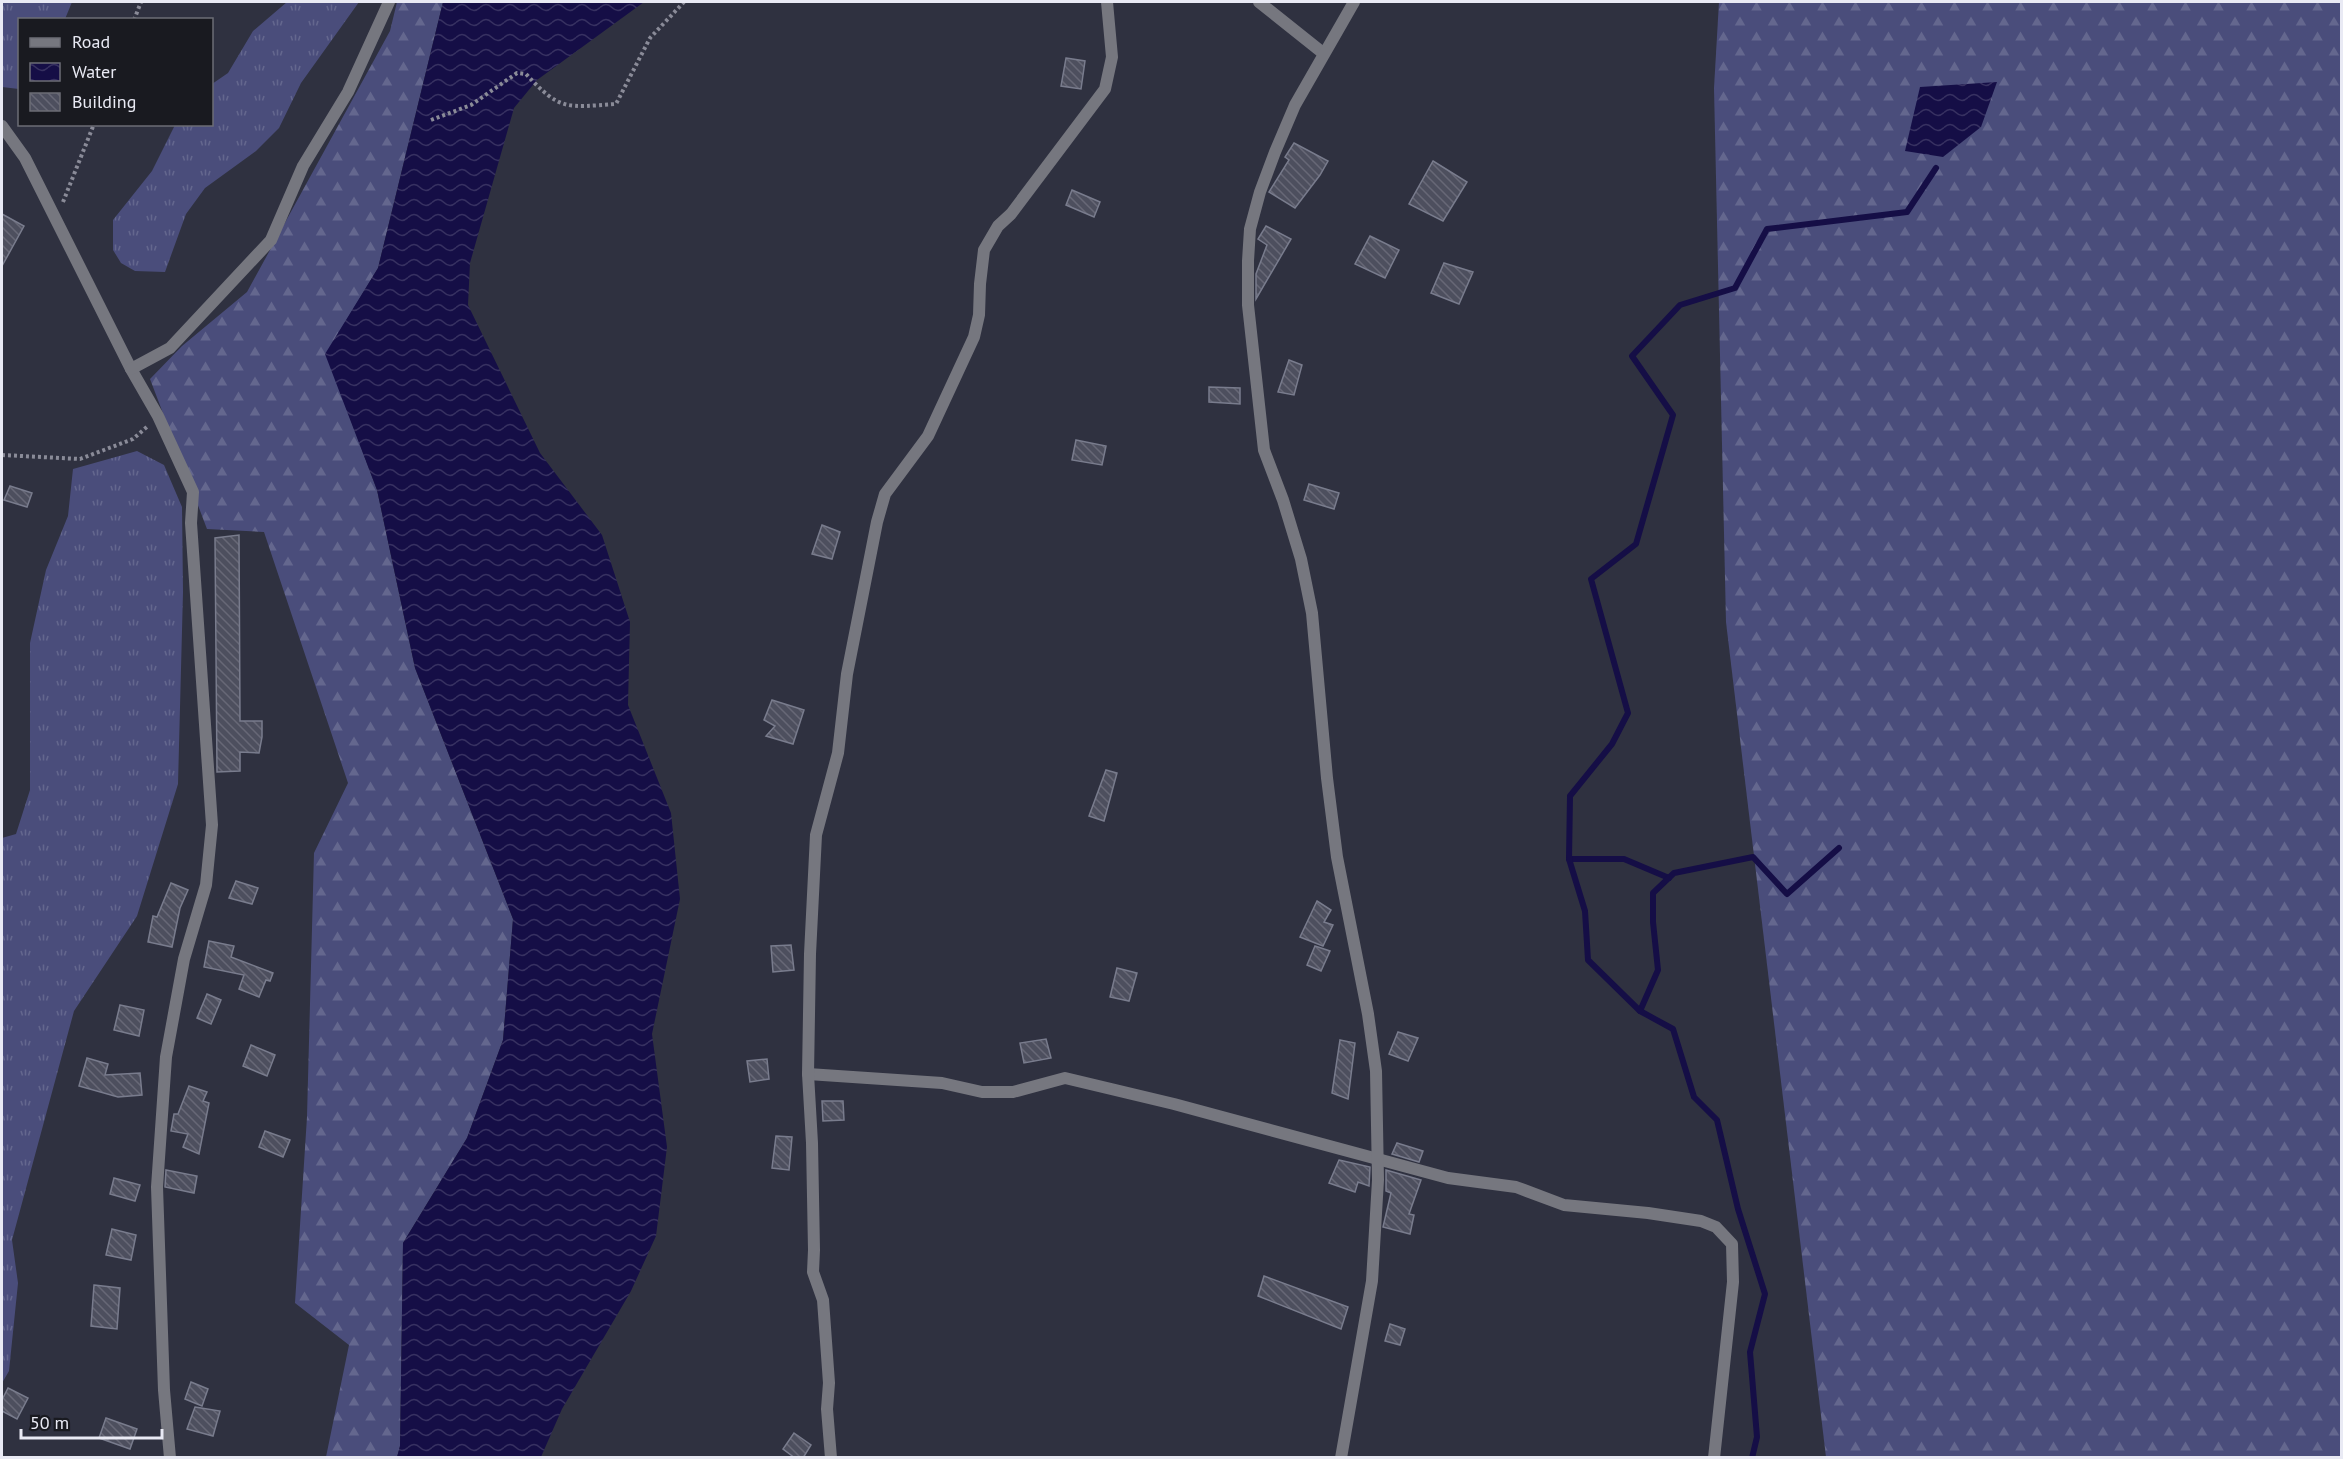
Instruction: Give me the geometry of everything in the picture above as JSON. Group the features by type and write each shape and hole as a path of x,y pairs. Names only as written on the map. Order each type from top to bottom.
{"street":[{"path":"131,369 170,348 271,240 303,166 348,92 389,2"},
{"path":"831,1458 823,1300 813,1272 812,1143 808,1074 815,841 838,753 848,674 877,522 885,494 928,436 974,337 980,315 980,284 984,250 998,226 1011,214 1105,89 1112,57 1107,2"},
{"path":"1259,2 1323,52"},
{"path":"1341,1458 1372,1281 1378,1160 1376,1071 1368,1014 1337,857 1312,613 1301,559 1283,500 1264,450 1248,305 1248,261 1250,229 1260,192 1295,105 1323,52 1354,2"},
{"path":"2,126 25,158 131,369 158,416 193,492 191,523 212,825 206,885 184,959 166,1057 157,1187 164,1390 170,1458"},
{"path":"808,1074 942,1083 982,1092 1013,1092 1065,1078 1174,1104 1448,1178 1516,1187 1564,1205 1648,1213 1701,1221 1716,1227 1732,1244 1733,1282 1714,1458"}],"path":[{"path":"135,18 141,2"},
{"path":"431,120 471,105 517,74 525,74 545,95 571,107 616,104 650,38 684,2"},
{"path":"56,218 93,126"},
{"path":"2,455 80,459 133,439 158,416"}],"green space":[{"path":"2,2 72,2 65,18 18,18 18,89 2,87"},
{"path":"287,2 359,2 301,83 279,128 256,151 205,188 186,214 165,272 135,271 121,263 113,250 113,220 152,171 174,126 213,126 213,83 228,73 253,31"},
{"path":"397,2 443,2 378,268 326,354 377,490 415,668 513,919 503,1040 467,1138 403,1243 400,1446 397,1457 326,1457 349,1345 295,1303 307,1117 314,853 348,783 264,532 207,529 150,379 182,346 247,292 390,31"},
{"path":"1719,2 2341,2 2341,1457 1826,1457 1726,622 1714,88"},
{"path":"137,451 164,465 182,507 183,592 178,784 137,916 74,1011 12,1240 18,1283 9,1371 2,1383 2,838 16,834 30,790 30,643 46,570 68,516 73,469"}],"water":[{"path":"443,2 644,2 537,80 514,108 470,263 468,305 540,453 602,535 630,622 628,705 671,813 680,899 652,1034 667,1147 656,1236 631,1291 562,1409 541,1457 397,1457 400,1446 403,1243 467,1138 503,1040 513,919 415,668 377,490 325,354 378,268"},
{"path":"1997,82 1981,127 1943,157 1905,151 1920,87"}],"building":[{"path":"1066,58 1085,61 1081,89 1061,86"},
{"path":"1294,143 1328,161 1295,208 1269,192 1289,160 1285,157"},
{"path":"1433,161 1467,182 1443,221 1409,204"},
{"path":"1072,190 1100,202 1094,217 1066,205"},
{"path":"2,214 24,226 2,266"},
{"path":"1266,226 1291,239 1256,299 1256,274 1267,245 1258,239"},
{"path":"1370,236 1399,250 1385,278 1355,264"},
{"path":"1444,263 1473,272 1459,304 1431,293"},
{"path":"1289,360 1302,365 1294,395 1278,392"},
{"path":"1209,387 1240,388 1240,404 1209,402"},
{"path":"1076,440 1106,446 1102,465 1072,460"},
{"path":"1309,484 1339,493 1334,509 1304,500"},
{"path":"10,486 32,493 27,507 4,500"},
{"path":"822,525 840,532 832,559 812,554"},
{"path":"239,535 240,721 262,721 262,737 259,753 240,752 240,771 217,772 215,538"},
{"path":"772,700 804,710 793,744 766,736 775,726 764,720"},
{"path":"1106,770 1117,773 1104,821 1089,816"},
{"path":"236,881 258,888 252,904 229,898"},
{"path":"171,883 188,890 180,908 172,947 148,942 153,916 157,917"},
{"path":"1317,901 1331,910 1324,922 1333,925 1323,946 1300,937"},
{"path":"209,941 234,946 231,957 273,973 270,981 266,980 259,997 239,989 244,975 204,967"},
{"path":"791,945 794,970 773,972 771,946"},
{"path":"1315,946 1330,951 1321,971 1307,965"},
{"path":"1117,968 1137,973 1129,1001 1110,997"},
{"path":"207,994 221,1000 211,1024 197,1018"},
{"path":"120,1005 144,1010 139,1036 114,1030"},
{"path":"1398,1032 1418,1038 1408,1061 1389,1054"},
{"path":"1046,1039 1051,1058 1024,1063 1020,1043"},
{"path":"1340,1040 1355,1043 1348,1099 1332,1093"},
{"path":"251,1045 275,1055 267,1076 243,1066"},
{"path":"87,1058 108,1064 105,1075 140,1073 142,1095 118,1097 79,1086"},
{"path":"767,1059 769,1079 750,1082 747,1061"},
{"path":"189,1086 207,1092 203,1101 209,1103 199,1154 183,1147 188,1134 171,1131 174,1114 178,1114"},
{"path":"822,1101 843,1101 844,1120 823,1121"},
{"path":"265,1131 290,1140 283,1157 259,1147"},
{"path":"776,1136 792,1137 789,1170 772,1168"},
{"path":"1397,1143 1423,1151 1419,1162 1392,1154"},
{"path":"1339,1160 1370,1167 1369,1186 1358,1182 1355,1192 1329,1183"},
{"path":"166,1170 197,1176 194,1193 165,1187"},
{"path":"1386,1170 1421,1180 1409,1214 1414,1215 1410,1234 1383,1227 1391,1193 1386,1191"},
{"path":"114,1178 140,1185 135,1201 110,1194"},
{"path":"112,1229 136,1235 131,1260 106,1255"},
{"path":"1264,1276 1348,1307 1341,1329 1258,1296"},
{"path":"94,1285 120,1288 117,1329 91,1326"},
{"path":"1390,1324 1405,1329 1400,1345 1385,1341"},
{"path":"191,1382 208,1389 202,1406 185,1399"},
{"path":"8,1388 28,1398 17,1419 2,1411 2,1400"},
{"path":"195,1407 220,1411 213,1436 187,1429"},
{"path":"106,1418 137,1429 130,1449 99,1438"},
{"path":"794,1433 811,1445 803,1458 795,1458 783,1449"}],"waterway":[{"path":"1752,1458 1757,1437 1750,1352 1765,1294 1738,1209 1717,1120 1694,1097 1673,1029 1640,1011 1588,960 1585,911 1569,859 1570,796 1612,744 1628,713 1591,579 1636,544 1673,415 1632,356 1680,305 1735,288 1767,229 1907,212 1936,168"},
{"path":"1640,1011 1658,970 1653,922 1653,893 1674,873 1753,857 1787,894 1839,848"},
{"path":"1569,859 1624,859 1669,878"}]}
